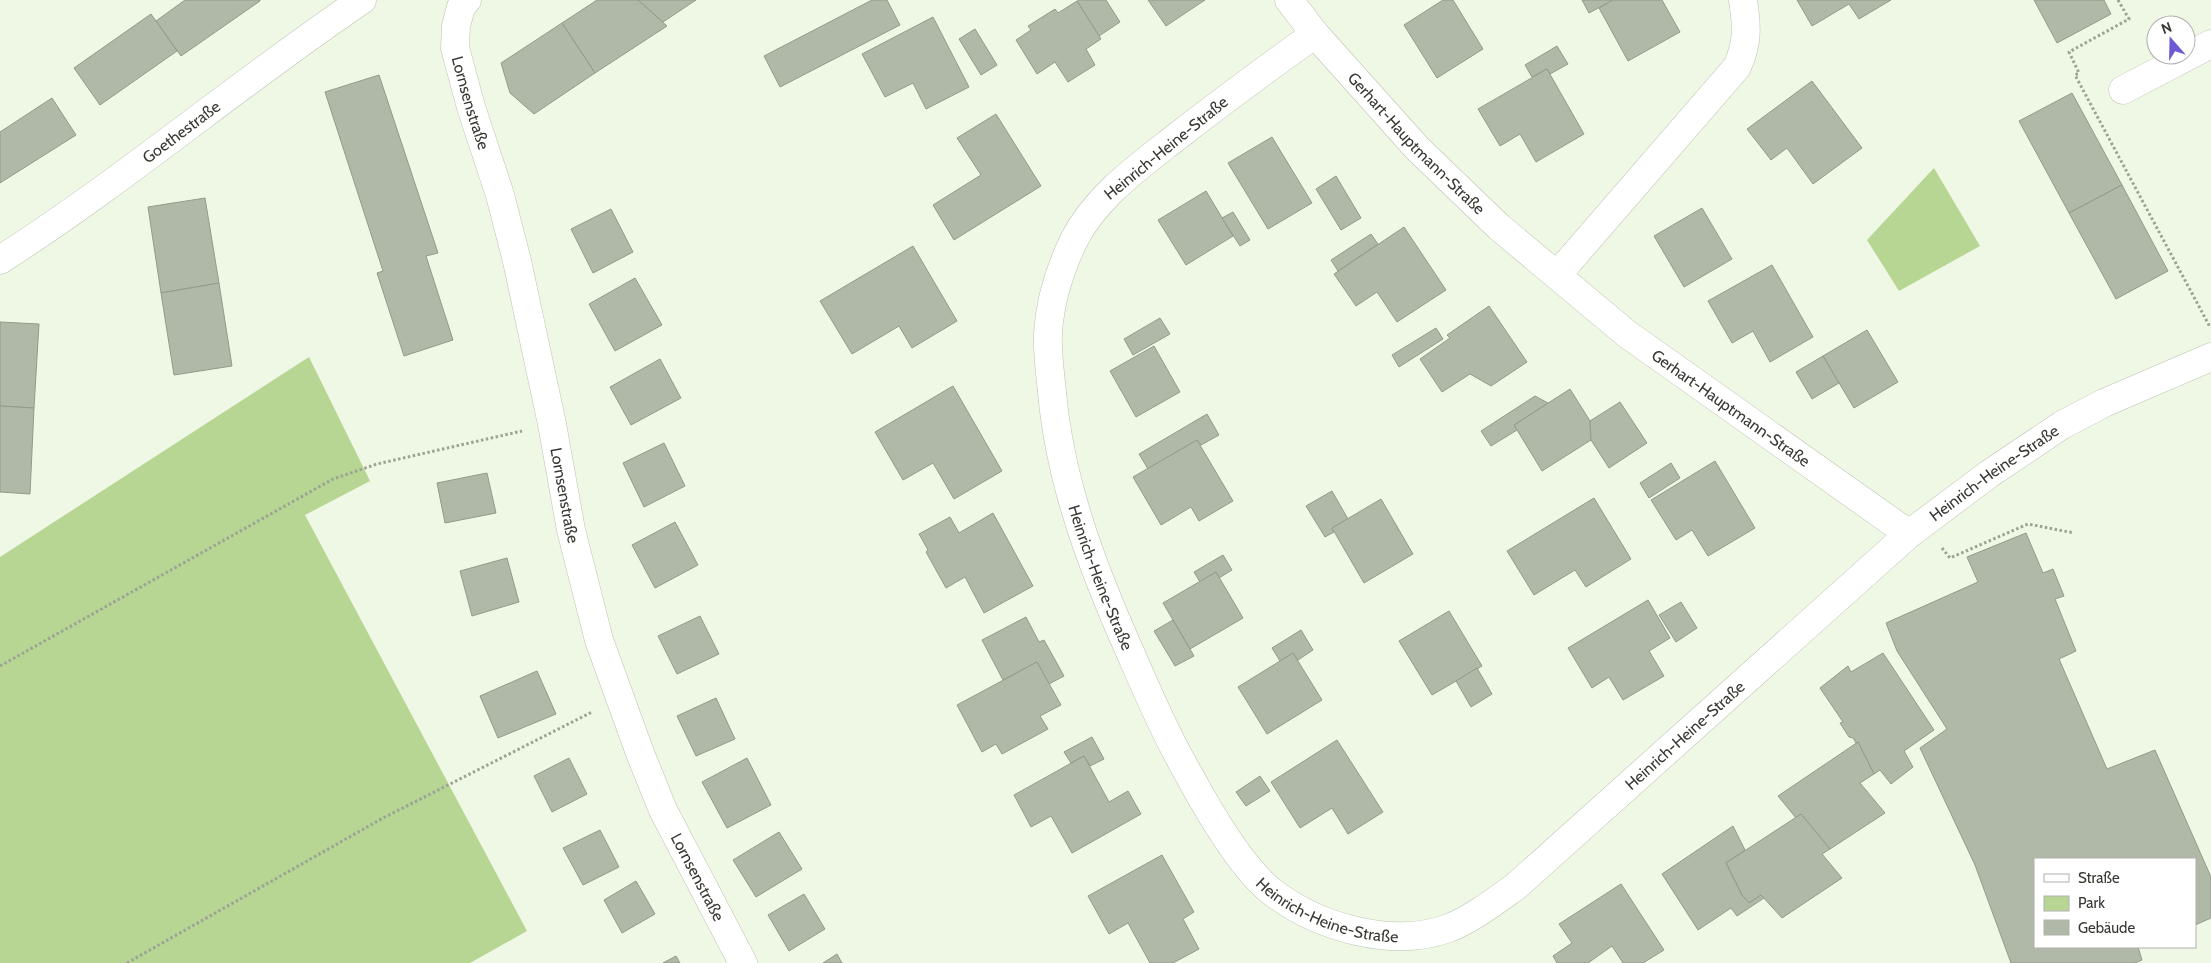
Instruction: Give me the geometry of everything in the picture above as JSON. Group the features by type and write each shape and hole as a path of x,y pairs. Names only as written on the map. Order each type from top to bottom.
{"street":[{"name":"Goethestraße","path":"0,260 84,202 362,0"},
{"name":"Gerhart-Hauptmann-Straße","path":"1289,0 1315,34 1418,148 1499,227 1626,334 1909,534"},
{"path":"1557,275 1737,67 1742,57 1747,33 1743,0"},
{"name":"Lornsenstraße","path":"458,2 455,48 470,107 500,195 517,261 552,424 571,530 599,640 619,698 663,810 743,963"},
{"name":"Heinrich-Heine-Straße","path":"1315,34 1166,145 1131,173 1100,203 1076,237 1060,274 1051,305 1048,335 1054,416 1064,464 1092,563 1159,717 1194,785 1232,845 1270,890 1303,912 1323,922 1354,931 1397,935 1443,930 1468,919 1515,887 1909,534 1989,474 2062,425 2104,403 2211,357"},
{"path":"2123,90 2211,44"}],"path":[{"path":"2118,0 2129,19 2069,52 2080,72 2075,75 2211,328"},
{"path":"0,666 333,479 377,464 552,424"},
{"path":"1909,534 1932,536 1950,558 2028,524 2074,533"},
{"path":"126,963 383,818 619,698"}],"green space":[{"path":"1934,168 1980,246 1899,291 1867,240"},
{"path":"309,357 370,481 305,515 527,931 470,963 0,963 0,557"}],"building":[{"path":"185,0 260,1 181,56 156,21"},
{"path":"597,0 638,0 667,26 595,73 562,23"},
{"path":"638,0 696,0 663,22"},
{"path":"872,0 887,0 900,25 780,87 764,56"},
{"path":"1106,0 1120,22 1099,36 1077,1"},
{"path":"1148,0 1205,0 1166,26"},
{"path":"1443,0 1453,0 1483,49 1437,78 1404,25"},
{"path":"1582,0 1613,0 1589,13"},
{"path":"1613,0 1662,0 1680,32 1628,61 1599,8"},
{"path":"1797,0 1891,0 1859,19 1849,4 1812,26"},
{"path":"2034,0 2104,0 2111,14 2057,43"},
{"path":"1077,1 1101,39 1086,49 1095,65 1068,82 1055,62 1037,74 1016,40 1031,30 1028,26 1055,9 1058,13"},
{"path":"151,14 177,51 100,105 74,68"},
{"path":"933,17 969,87 926,109 913,83 885,97 862,54"},
{"path":"562,23 595,73 534,114 510,93 501,63"},
{"path":"975,29 997,65 981,75 959,39"},
{"path":"1557,46 1568,64 1550,74 1547,69 1532,77 1525,65"},
{"path":"1547,69 1584,134 1536,162 1520,134 1500,146 1478,109"},
{"path":"379,75 438,253 426,256 453,340 404,356 377,273 383,271 325,92"},
{"path":"1812,81 1862,148 1813,184 1787,148 1771,160 1747,129"},
{"path":"2072,93 2122,185 2069,213 2019,121"},
{"path":"52,98 76,135 0,183 0,132"},
{"path":"996,114 1041,186 954,240 933,205 981,175 957,138"},
{"path":"1272,137 1312,203 1268,229 1228,163"},
{"path":"1336,176 1361,218 1341,230 1316,189"},
{"path":"2122,185 2168,271 2116,299 2069,213"},
{"path":"1206,191 1233,236 1186,265 1158,220"},
{"path":"205,198 219,283 161,293 148,207"},
{"path":"1702,208 1732,259 1684,287 1654,236"},
{"path":"611,209 633,252 593,273 571,229"},
{"path":"1233,212 1250,240 1240,246 1222,218"},
{"path":"1404,227 1446,290 1397,322 1377,292 1356,306 1334,274"},
{"path":"1371,234 1378,244 1338,271 1331,260"},
{"path":"913,246 957,321 912,348 899,326 852,354 820,301"},
{"path":"1772,265 1813,337 1770,362 1753,331 1732,343 1708,301"},
{"path":"635,278 662,325 615,351 589,304"},
{"path":"219,283 232,366 174,375 161,293"},
{"path":"1489,306 1527,362 1491,386 1470,374 1442,392 1420,359 1450,338 1447,335"},
{"path":"1160,318 1170,334 1133,355 1124,339"},
{"path":"0,322 39,324 34,408 0,406"},
{"path":"1436,328 1443,339 1399,367 1392,355"},
{"path":"1867,330 1898,382 1854,408 1823,356"},
{"path":"1154,346 1180,392 1136,417 1110,371"},
{"path":"1823,356 1839,383 1812,399 1796,372"},
{"path":"660,359 681,398 631,425 610,387"},
{"path":"953,386 1002,471 954,499 933,463 903,480 875,432"},
{"path":"1570,389 1590,421 1591,440 1542,471 1514,425"},
{"path":"1535,396 1548,403 1514,425 1517,430 1491,446 1481,431"},
{"path":"1620,402 1647,443 1609,468 1591,440 1590,421"},
{"path":"0,406 34,408 30,494 0,492"},
{"path":"1207,414 1219,435 1201,445 1197,440 1148,469 1139,454"},
{"path":"1197,440 1233,501 1199,521 1191,507 1161,525 1133,477"},
{"path":"664,443 685,486 644,507 623,463"},
{"path":"1715,461 1755,528 1708,556 1692,530 1676,540 1651,500"},
{"path":"1671,463 1680,478 1649,498 1640,483"},
{"path":"487,473 496,513 445,523 437,483"},
{"path":"1332,491 1348,519 1332,528 1334,532 1325,537 1306,506"},
{"path":"1594,498 1631,559 1586,587 1575,570 1534,595 1507,551"},
{"path":"1381,499 1413,554 1364,583 1332,528"},
{"path":"993,513 1033,586 984,613 965,577 946,588 926,552 928,550 919,534 950,517 959,533"},
{"path":"675,522 698,565 655,588 632,545"},
{"path":"2026,533 2043,573 2053,569 2064,596 2055,599 2076,651 2059,659 2107,769 2155,750 2211,877 2211,918 2196,925 2196,858 2034,858 2034,948 2138,948 2142,960 2135,963 2011,963 1975,865 1920,748 1947,729 1897,651 1886,623 1978,582 1967,557"},
{"path":"1223,555 1232,570 1219,578 1216,572 1200,582 1194,572"},
{"path":"507,558 519,602 472,616 460,571"},
{"path":"1216,572 1243,618 1190,649 1163,603"},
{"path":"1648,600 1670,638 1649,651 1664,676 1623,700 1609,677 1592,688 1568,648"},
{"path":"1681,602 1697,628 1676,642 1659,615"},
{"path":"1449,611 1482,666 1432,695 1399,641"},
{"path":"700,616 719,654 677,674 658,636"},
{"path":"1026,617 1039,642 1044,640 1064,676 1049,684 1037,662 1003,680 982,640"},
{"path":"1173,620 1194,656 1175,666 1154,631"},
{"path":"1301,630 1313,650 1298,660 1293,653 1280,661 1272,648"},
{"path":"1293,653 1322,700 1267,734 1238,687"},
{"path":"1883,653 1934,730 1904,751 1913,767 1891,784 1880,770 1874,774 1858,742 1856,743 1853,738 1849,737 1840,723 1843,722 1820,688 1848,666 1851,672"},
{"path":"1037,662 1061,705 1040,716 1048,729 1002,754 996,744 982,752 957,705"},
{"path":"1477,668 1492,694 1471,707 1456,681"},
{"path":"537,671 556,714 498,738 480,696"},
{"path":"716,698 735,739 696,756 677,716"},
{"path":"1092,737 1104,759 1090,766 1084,756 1071,763 1064,752"},
{"path":"1337,740 1383,812 1348,834 1332,808 1300,828 1271,782"},
{"path":"1858,742 1874,774 1860,783 1885,813 1830,849 1801,814 1796,818 1778,796"},
{"path":"1084,756 1109,802 1128,791 1141,814 1072,853 1051,816 1031,827 1014,795"},
{"path":"569,758 587,794 552,812 534,776"},
{"path":"747,758 771,805 727,828 702,782"},
{"path":"1260,776 1270,791 1246,806 1236,792"},
{"path":"1801,814 1830,849 1822,854 1842,878 1782,918 1761,895 1749,903 1742,895 1726,863"},
{"path":"1733,826 1745,850 1726,863 1742,895 1749,903 1761,895 1764,898 1737,916 1731,908 1698,930 1662,874"},
{"path":"600,830 619,867 583,885 563,848"},
{"path":"779,832 802,869 756,897 733,860"},
{"path":"1162,855 1194,912 1183,919 1199,949 1173,963 1150,963 1128,923 1109,934 1088,896"},
{"path":"636,881 655,914 622,933 604,900"},
{"path":"1621,884 1664,950 1643,963 1623,963 1612,946 1588,963 1557,963 1553,956 1572,943 1559,924"},
{"path":"804,894 825,929 789,951 768,915"},
{"path":"837,954 842,963 823,963"},
{"path":"676,956 680,963 663,963"}]}
